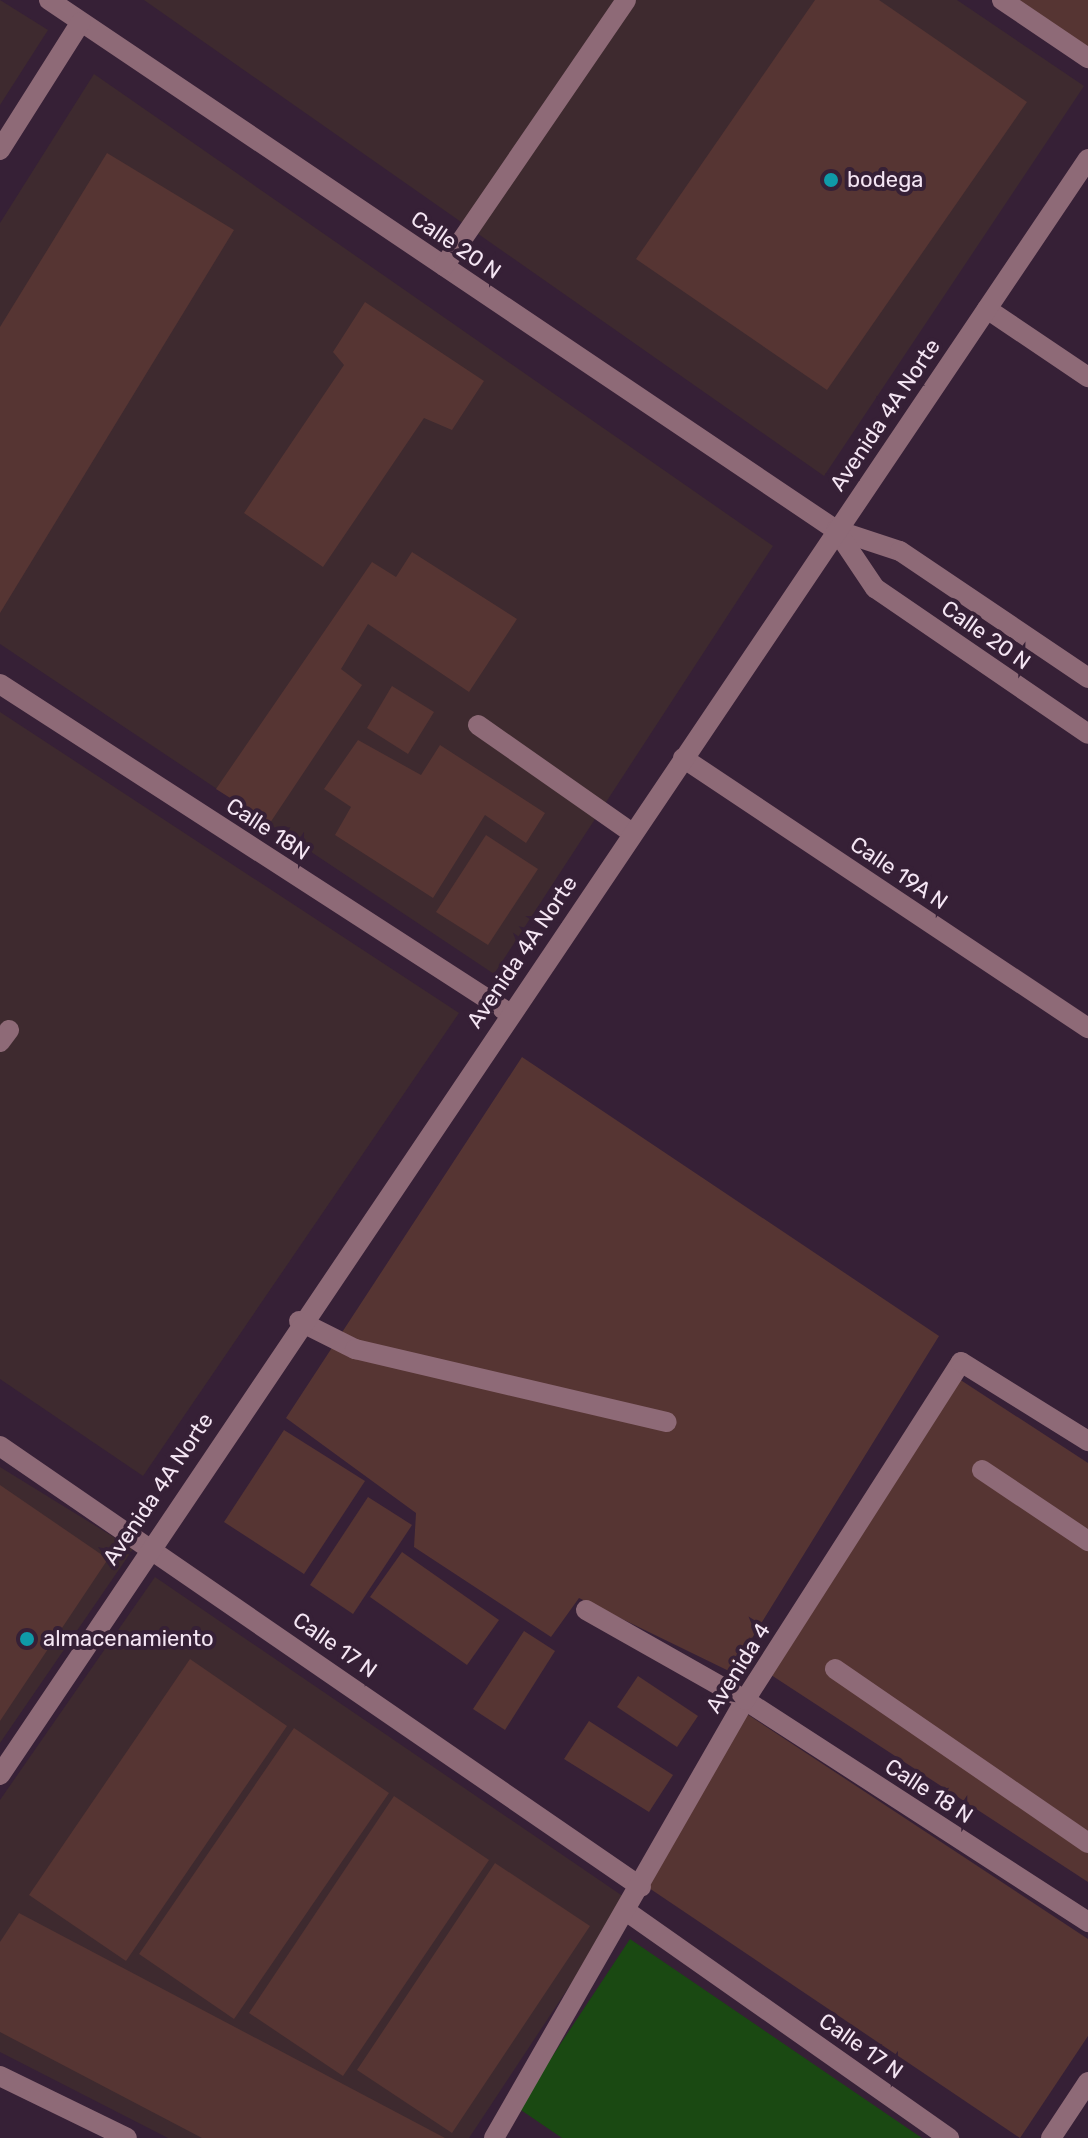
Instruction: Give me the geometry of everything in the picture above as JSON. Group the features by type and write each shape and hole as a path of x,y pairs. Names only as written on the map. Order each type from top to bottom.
{"street":[{"name":"Calle 20 N","path":"49,0 836,530 900,551 1088,678"},
{"path":"444,266 626,0"},
{"path":"1002,0 1088,58"},
{"path":"0,150 81,22"},
{"name":"Avenida 4A Norte","path":"0,1775 299,1321 1088,159"},
{"path":"987,309 1088,377"},
{"name":"Calle 20 N","path":"836,530 875,588 1088,734"},
{"name":"Calle 18N","path":"0,684 509,1013"},
{"path":"478,725 632,833"},
{"name":"Calle 19A N","path":"683,758 1088,1028"},
{"path":"299,1321 355,1349 667,1422"},
{"name":"Avenida 4","path":"502,2135 745,1700 961,1362 1088,1441"},
{"name":"Calle 17 N","path":"0,1446 641,1887"},
{"path":"982,1470 1088,1541"},
{"name":"Calle 18 N","path":"586,1610 745,1700 1088,1922"},
{"path":"835,1669 1088,1843"},
{"name":"Calle 17 N","path":"626,1911 949,2138"},
{"path":"0,2076 127,2138"},
{"path":"1051,2138 1088,2082"}],"shaded area":[{"path":"0,0 48,30 0,105"},
{"path":"144,0 957,0 1084,86 824,476"},
{"path":"94,74 773,546 494,974 0,644 0,223"},
{"path":"0,712 459,1013 143,1476 0,1379"},
{"name":"almacenamiento","path":"0,1467 133,1549 0,1743"},
{"path":"155,1577 627,1899 469,2138 168,2138 0,2052 0,1800"}],"green space":[{"path":"630,1939 922,2138 562,2138 518,2108"}],"building":[{"name":"bodega","path":"815,0 879,0 1027,102 827,390 636,259"},
{"path":"1016,0 1088,0 1088,49"},
{"path":"107,153 234,230 0,613 0,327"},
{"path":"365,302 484,381 452,430 424,418 323,567 244,513 344,365 333,352"},
{"path":"412,552 517,619 469,692 368,624 341,669 362,685 270,823 216,789 372,562 396,577"},
{"path":"392,686 434,712 408,754 367,728"},
{"path":"358,740 421,775 440,745 545,813 526,843 485,815 433,898 335,835 351,807 324,789"},
{"path":"486,835 538,869 488,945 436,912"},
{"path":"522,1057 939,1336 731,1672 579,1598 551,1637 414,1547 416,1513 286,1418"},
{"path":"959,1379 1088,1463 1088,1882 765,1671"},
{"path":"284,1430 365,1481 304,1574 224,1522"},
{"name":"almacenamiento","path":"0,1485 108,1559 0,1721"},
{"path":"368,1497 412,1525 353,1614 310,1585"},
{"path":"402,1552 499,1620 467,1665 370,1597"},
{"path":"524,1631 555,1651 505,1730 473,1709"},
{"path":"190,1659 287,1726 126,1961 29,1895"},
{"path":"638,1676 698,1716 677,1747 617,1707"},
{"path":"747,1714 1088,1939 1088,2036 1020,2138 646,1886"},
{"path":"589,1721 673,1775 649,1812 564,1759"},
{"path":"294,1728 389,1793 234,2019 139,1954"},
{"path":"394,1796 489,1860 343,2076 249,2013"},
{"path":"495,1863 590,1926 452,2133 357,2070"},
{"path":"19,1913 445,2138 202,2138 0,2032 0,1942"}],"place":[{"name":"bodega","path":"831,180"},
{"name":"almacenamiento","path":"27,1639"}]}
